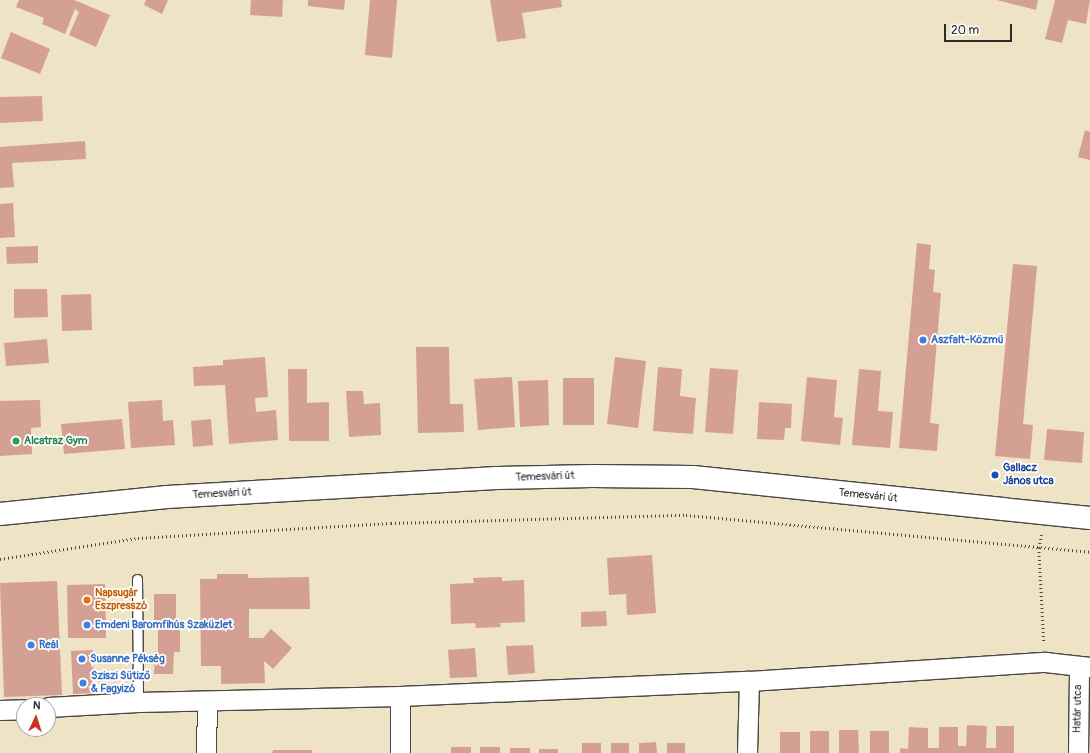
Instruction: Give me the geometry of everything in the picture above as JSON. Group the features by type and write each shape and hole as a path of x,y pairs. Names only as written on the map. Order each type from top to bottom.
{"street":[{"name":"Temesvári út","path":"0,514 167,497 488,479 592,476 693,477 1046,515 1090,518"},
{"path":"56,707 138,702 207,702 400,696 749,681 1045,662 1085,666"},
{"name":"Határ utca","path":"1078,753 1085,666"},
{"path":"747,753 749,681"},
{"path":"400,696 400,753"},
{"path":"206,753 207,702"},
{"path":"0,710 16,709"}],"lane":[{"path":"137,579 138,702"}],"path":[{"path":"0,560 138,538 391,523 686,515 1090,552"},
{"path":"1045,662 1039,548 1046,515"}],"building":[{"path":"19,0 74,0 110,15 96,47 69,35 79,12 75,9 65,34 42,24 44,18 16,7"},
{"path":"146,0 168,0 162,14 144,5"},
{"path":"251,0 283,0 282,17 250,15"},
{"path":"308,0 345,0 344,10 308,6"},
{"path":"370,0 397,0 392,58 365,55"},
{"path":"490,0 561,0 562,7 522,13 526,38 497,42"},
{"path":"997,0 1038,0 1036,10"},
{"path":"1055,0 1090,0 1086,24 1068,20 1062,43 1045,39"},
{"path":"11,32 50,49 40,74 1,58"},
{"path":"42,96 43,121 0,123 0,97"},
{"path":"1085,130 1090,132 1090,160 1078,157"},
{"path":"85,141 86,159 12,163 14,187 0,188 0,147"},
{"path":"13,203 15,237 0,238 0,204"},
{"name":"Aszfalt-Közmű","path":"917,243 931,245 929,269 935,270 933,292 941,293 930,423 939,424 937,451 899,448"},
{"path":"38,246 38,263 7,264 6,247"},
{"path":"1013,264 1037,266 1023,424 1033,425 1030,459 995,456"},
{"path":"14,289 47,289 48,317 14,318"},
{"path":"91,294 92,330 62,331 61,295"},
{"path":"47,339 49,363 6,366 4,343"},
{"path":"416,347 449,347 450,404 463,404 464,432 418,433"},
{"path":"265,357 268,397 255,398 256,412 276,410 278,440 229,444 225,385 194,386 193,367 223,365 223,360"},
{"path":"615,357 646,361 638,428 607,424"},
{"path":"658,367 682,369 680,396 696,398 693,434 653,431"},
{"path":"710,368 738,370 733,434 705,432"},
{"path":"288,369 307,369 307,403 329,402 329,441 289,441"},
{"path":"859,369 881,371 878,411 893,412 890,448 852,445"},
{"path":"512,377 515,427 478,430 474,379"},
{"path":"807,377 837,380 834,417 843,418 840,445 801,441"},
{"path":"563,378 594,378 594,425 563,425"},
{"path":"548,380 549,425 520,427 518,381"},
{"path":"346,391 363,391 364,404 380,403 381,435 349,437"},
{"name":"Alcatraz Gym","path":"40,400 41,427 31,428 32,454 0,456 0,401"},
{"path":"162,400 163,421 173,420 175,445 131,448 128,402"},
{"path":"759,402 792,404 791,428 785,428 784,440 757,439"},
{"path":"122,419 125,449 64,454 61,424"},
{"path":"211,419 213,445 193,447 191,421"},
{"path":"1047,429 1084,432 1082,463 1044,460"},
{"path":"652,555 656,613 627,615 626,594 609,595 607,558"},
{"path":"217,574 248,574 248,578 309,577 310,609 249,609 249,638 263,638 271,629 292,648 273,669 264,661 265,683 221,684 221,666 201,666 200,579 217,579"},
{"path":"502,577 502,581 524,580 525,622 500,623 501,627 476,628 475,623 451,624 450,584 474,583 473,578"},
{"name":"Reál","path":"57,581 62,695 4,697 0,583"},
{"path":"105,584 106,638 68,638 67,585"},
{"path":"154,594 176,594 176,628 180,628 180,652 174,652 173,674 154,674 155,651 158,653 158,627 154,627"},
{"path":"606,611 607,626 581,627 581,612"},
{"path":"533,645 535,673 508,675 506,646"},
{"path":"475,648 477,677 450,678 448,650"},
{"path":"93,650 94,693 73,694 71,651"},
{"path":"967,725 987,726 986,748 996,748 996,726 1014,726 1014,753 900,753 900,748 908,749 909,727 928,728 928,748 939,748 939,727 958,727 958,746 966,746"},
{"path":"839,730 858,730 859,753 839,753"},
{"path":"810,731 829,731 829,753 810,753"},
{"path":"870,731 889,731 889,753 870,753"},
{"path":"780,732 800,732 800,753 780,753"},
{"path":"656,742 657,753 639,753 639,743"},
{"path":"582,743 601,743 601,753 582,753"},
{"path":"611,743 629,743 629,753 611,753"},
{"path":"667,743 685,743 685,753 667,753"},
{"path":"451,747 471,747 471,753 451,753"},
{"path":"480,747 500,747 500,753 480,753"},
{"path":"510,748 530,748 530,753 510,753"},
{"path":"539,749 558,749 558,753 539,753"},
{"path":"273,750 312,750 312,753 272,753"}],"place":[{"name":"Aszfalt-Közmű","path":"923,340"},
{"name":"Alcatraz Gym","path":"16,441"},
{"name":"Gallacz János utca","path":"995,475"},
{"name":"Napsugár Eszpresszó","path":"87,600"},
{"name":"Emdeni Baromfihús Szaküzlet","path":"87,625"},
{"name":"Reál","path":"31,645"},
{"name":"Susanne Pékség","path":"82,659"},
{"name":"Sziszi Sütiző & Fagyizó","path":"83,683"}]}
